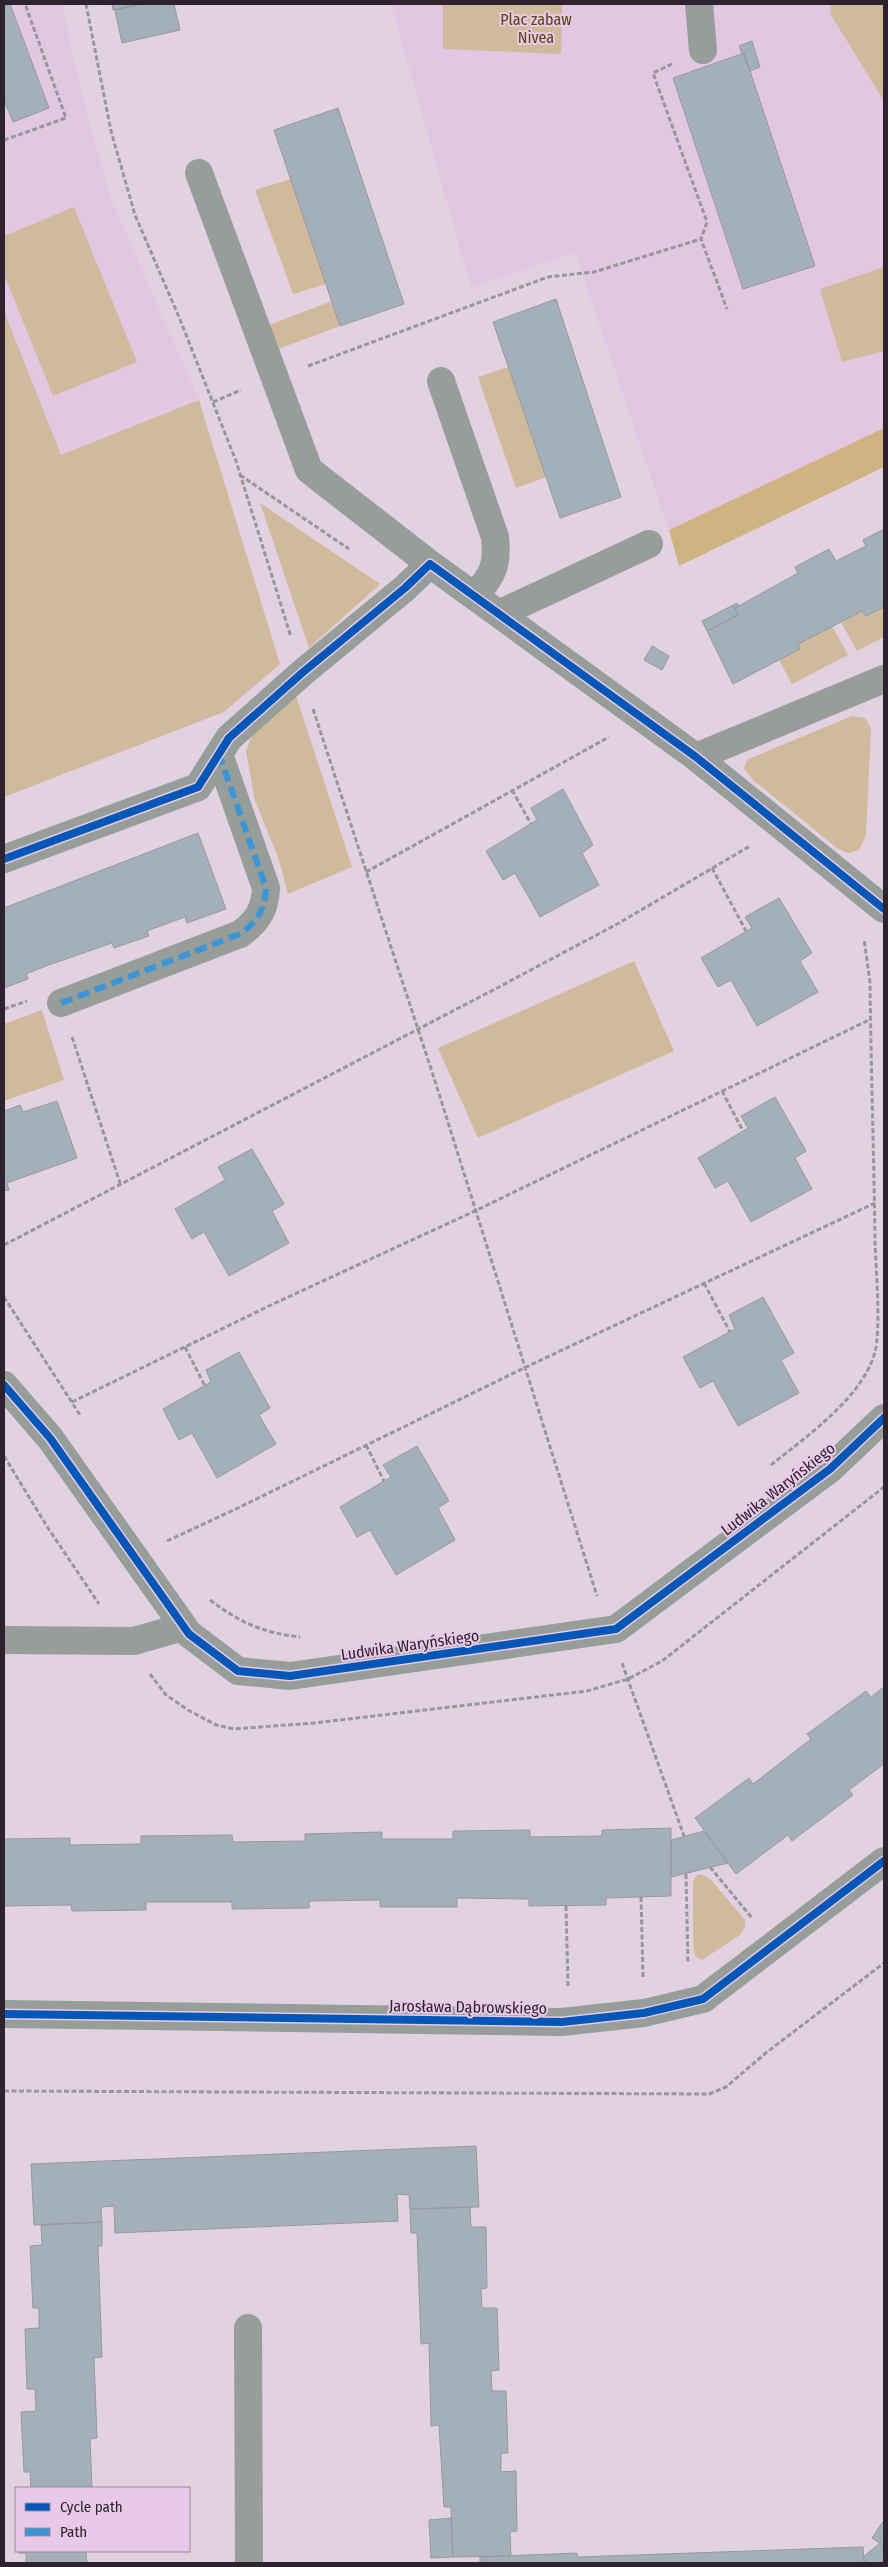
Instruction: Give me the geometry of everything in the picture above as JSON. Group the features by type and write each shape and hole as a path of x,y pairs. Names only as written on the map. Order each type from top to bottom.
{"street":[{"path":"699,4 704,50"},
{"path":"199,173 308,470 430,564 501,613 696,757 884,909"},
{"path":"441,381 495,537 497,557 492,574 476,595"},
{"path":"501,613 649,544"},
{"path":"4,859 198,787 229,738 302,673 406,588 430,564"},
{"path":"696,757 884,679"},
{"path":"62,1003 240,934 252,926 260,915 265,902 266,888 218,754"},
{"name":"Ludwika Waryńskiego","path":"4,1385 50,1438 189,1634 238,1671 290,1676 616,1630 830,1469 884,1418"},
{"path":"4,1640 134,1641 184,1627"},
{"name":"Jarosława Dąbrowskiego","path":"4,2014 562,2022 644,2013 703,1999 884,1861"},
{"path":"248,2328 249,2563"}],"path":[{"path":"4,140 66,118 25,4"},
{"path":"86,4 111,131 136,215 179,317 240,475 598,1600 606,1595"},
{"path":"704,50 653,73 707,222 701,239 727,309"},
{"path":"212,402 275,377 349,353 548,277 594,272 701,239"},
{"path":"240,475 350,550"},
{"path":"366,872 614,734"},
{"path":"512,790 531,824"},
{"path":"4,1245 610,927 753,844"},
{"path":"712,868 746,931"},
{"path":"766,1470 811,1433 849,1397 866,1371 875,1352 875,1203 870,982 863,937"},
{"path":"4,1009 54,991 62,1003 120,1183"},
{"path":"72,1402 273,1304 475,1211 871,1019"},
{"path":"722,1091 743,1131"},
{"path":"166,1541 238,1508 524,1368 875,1203"},
{"path":"704,1283 730,1332"},
{"path":"4,1298 82,1418"},
{"path":"184,1347 205,1386"},
{"path":"366,1444 384,1481"},
{"path":"160,1534 170,1548"},
{"path":"204,1595 247,1624 273,1634 309,1636"},
{"path":"628,1679 684,1836"},
{"path":"710,1867 754,1921"},
{"path":"686,1874 689,1973"},
{"path":"641,1897 643,1982"},
{"path":"566,1906 568,1987"},
{"path":"4,2091 709,2094 726,2087 767,2052 884,1963"},
{"path":"559,1987 578,1986"}],"shaded area":[{"path":"4,4 62,4 79,83 109,194 199,400 61,455 4,523"},
{"path":"391,4 884,4 884,428 669,530 575,253 471,288"},
{"path":"884,428 884,467 679,566 669,530"}],"green space":[{"name":"Plac zabaw Nivea","path":"443,4 562,4 561,54 443,49"},
{"path":"830,4 884,4 884,101 831,15"},
{"path":"291,179 326,284 293,294 255,190"},
{"path":"74,207 137,362 53,396 4,274 4,236"},
{"path":"884,267 884,351 842,362 820,289"},
{"path":"332,301 340,326 278,349 269,325"},
{"path":"4,311 61,455 199,400 280,664 224,712 4,797"},
{"path":"508,367 547,477 516,488 478,377"},
{"path":"260,503 380,584 309,648"},
{"path":"884,607 884,637 857,651 841,622 862,611 866,616"},
{"path":"832,626 848,655 792,684 779,660 800,649 798,644"},
{"path":"296,696 352,867 288,894 278,857 255,801 246,751 252,735"},
{"path":"852,716 865,718 871,728 866,835 859,850 848,853 837,848 753,780 744,768 748,759"},
{"path":"634,961 674,1051 478,1138 438,1048"},
{"path":"42,1010 64,1080 4,1101 4,1024"},
{"path":"701,1874 711,1880 745,1920 745,1927 740,1935 702,1960 695,1956 693,1941 693,1882 696,1876"}],"building":[{"path":"4,4 10,4 49,108 13,122 4,100"},
{"path":"112,4 141,4 113,10"},
{"path":"141,4 174,4 180,30 122,43 115,10"},
{"path":"752,41 760,67 750,71 739,46"},
{"path":"744,53 815,266 743,289 673,78"},
{"path":"338,108 404,304 340,326 274,130"},
{"path":"556,299 621,497 560,518 493,322"},
{"path":"884,529 884,607 866,616 862,611 798,644 800,649 733,684 707,631 738,615 735,608 798,573 795,567 829,549 836,561 866,546 863,540"},
{"path":"737,603 739,606 735,608 738,615 707,631 702,621"},
{"path":"652,646 669,656 662,670 644,660"},
{"path":"563,789 593,845 582,853 599,885 540,917 515,873 503,880 486,851 537,820 531,808"},
{"path":"198,833 226,909 187,923 185,917 147,931 149,936 114,948 112,943 46,966 26,974 28,979 4,988 4,908"},
{"path":"779,898 812,953 800,961 818,992 757,1026 731,980 718,987 701,958 752,928 745,917"},
{"path":"775,1097 806,1151 795,1158 812,1189 751,1222 728,1181 715,1188 698,1158 748,1128 741,1116"},
{"path":"57,1101 77,1158 7,1183 9,1190 4,1191 4,1111 20,1105 23,1112"},
{"path":"252,1149 284,1204 272,1211 289,1243 229,1276 204,1232 192,1239 175,1209 225,1180 218,1167"},
{"path":"763,1297 794,1353 781,1360 799,1393 738,1426 713,1381 700,1388 683,1357 735,1329 729,1315"},
{"path":"239,1352 270,1408 259,1415 276,1444 217,1478 192,1433 179,1440 163,1409 211,1382 206,1370"},
{"path":"417,1446 449,1501 438,1508 455,1540 396,1575 370,1530 357,1537 340,1507 391,1477 383,1465"},
{"path":"884,1687 884,1764 849,1790 853,1795 792,1841 788,1835 736,1874 695,1818 749,1778 753,1784 811,1739 807,1734 866,1691 871,1697"},
{"path":"671,1828 671,1896 606,1898 606,1905 529,1906 529,1899 457,1898 457,1907 380,1907 380,1900 309,1901 309,1908 232,1909 232,1902 146,1902 146,1910 72,1911 71,1905 4,1906 4,1839 70,1838 70,1845 141,1844 141,1836 232,1835 233,1842 305,1841 305,1834 382,1832 382,1839 453,1839 453,1831 530,1830 530,1837 602,1836 602,1830"},
{"path":"704,1831 728,1863 671,1877 671,1840"},
{"path":"476,2146 479,2207 410,2209 409,2195 397,2194 398,2221 115,2233 114,2206 101,2207 102,2222 34,2225 31,2164"},
{"path":"470,2207 471,2227 486,2227 487,2288 481,2289 482,2308 497,2308 499,2370 491,2371 492,2391 506,2391 508,2453 501,2453 501,2472 516,2471 517,2531 510,2532 511,2556 453,2557 451,2507 444,2507 439,2425 431,2426 429,2343 421,2344 417,2233 411,2233 410,2209"},
{"path":"102,2222 102,2246 98,2246 102,2357 94,2358 97,2438 90,2439 92,2487 31,2487 30,2472 24,2472 21,2412 36,2411 35,2389 27,2389 25,2329 39,2328 39,2308 33,2308 30,2246 42,2245 41,2225"},
{"path":"451,2518 453,2557 431,2558 429,2520"},
{"path":"884,2520 884,2546 872,2538"},
{"path":"880,2543 884,2546 884,2563 867,2563 866,2561 864,2563 863,2557"},
{"path":"863,2547 864,2563 480,2563 480,2557 577,2553 577,2557"},
{"path":"86,2552 87,2563 26,2563 26,2553 19,2553"}],"marked path":[{"path":"61,1003 240,934 259,915 264,903 266,888 219,754"}],"cycle path":[{"path":"4,859 198,787 229,738 302,673 405,588 430,564 696,757 884,909"},
{"path":"4,1385 50,1438 189,1634 238,1671 290,1676 616,1629 830,1469 884,1418"},
{"path":"4,2014 562,2022 644,2013 703,1999 884,1861"}]}
